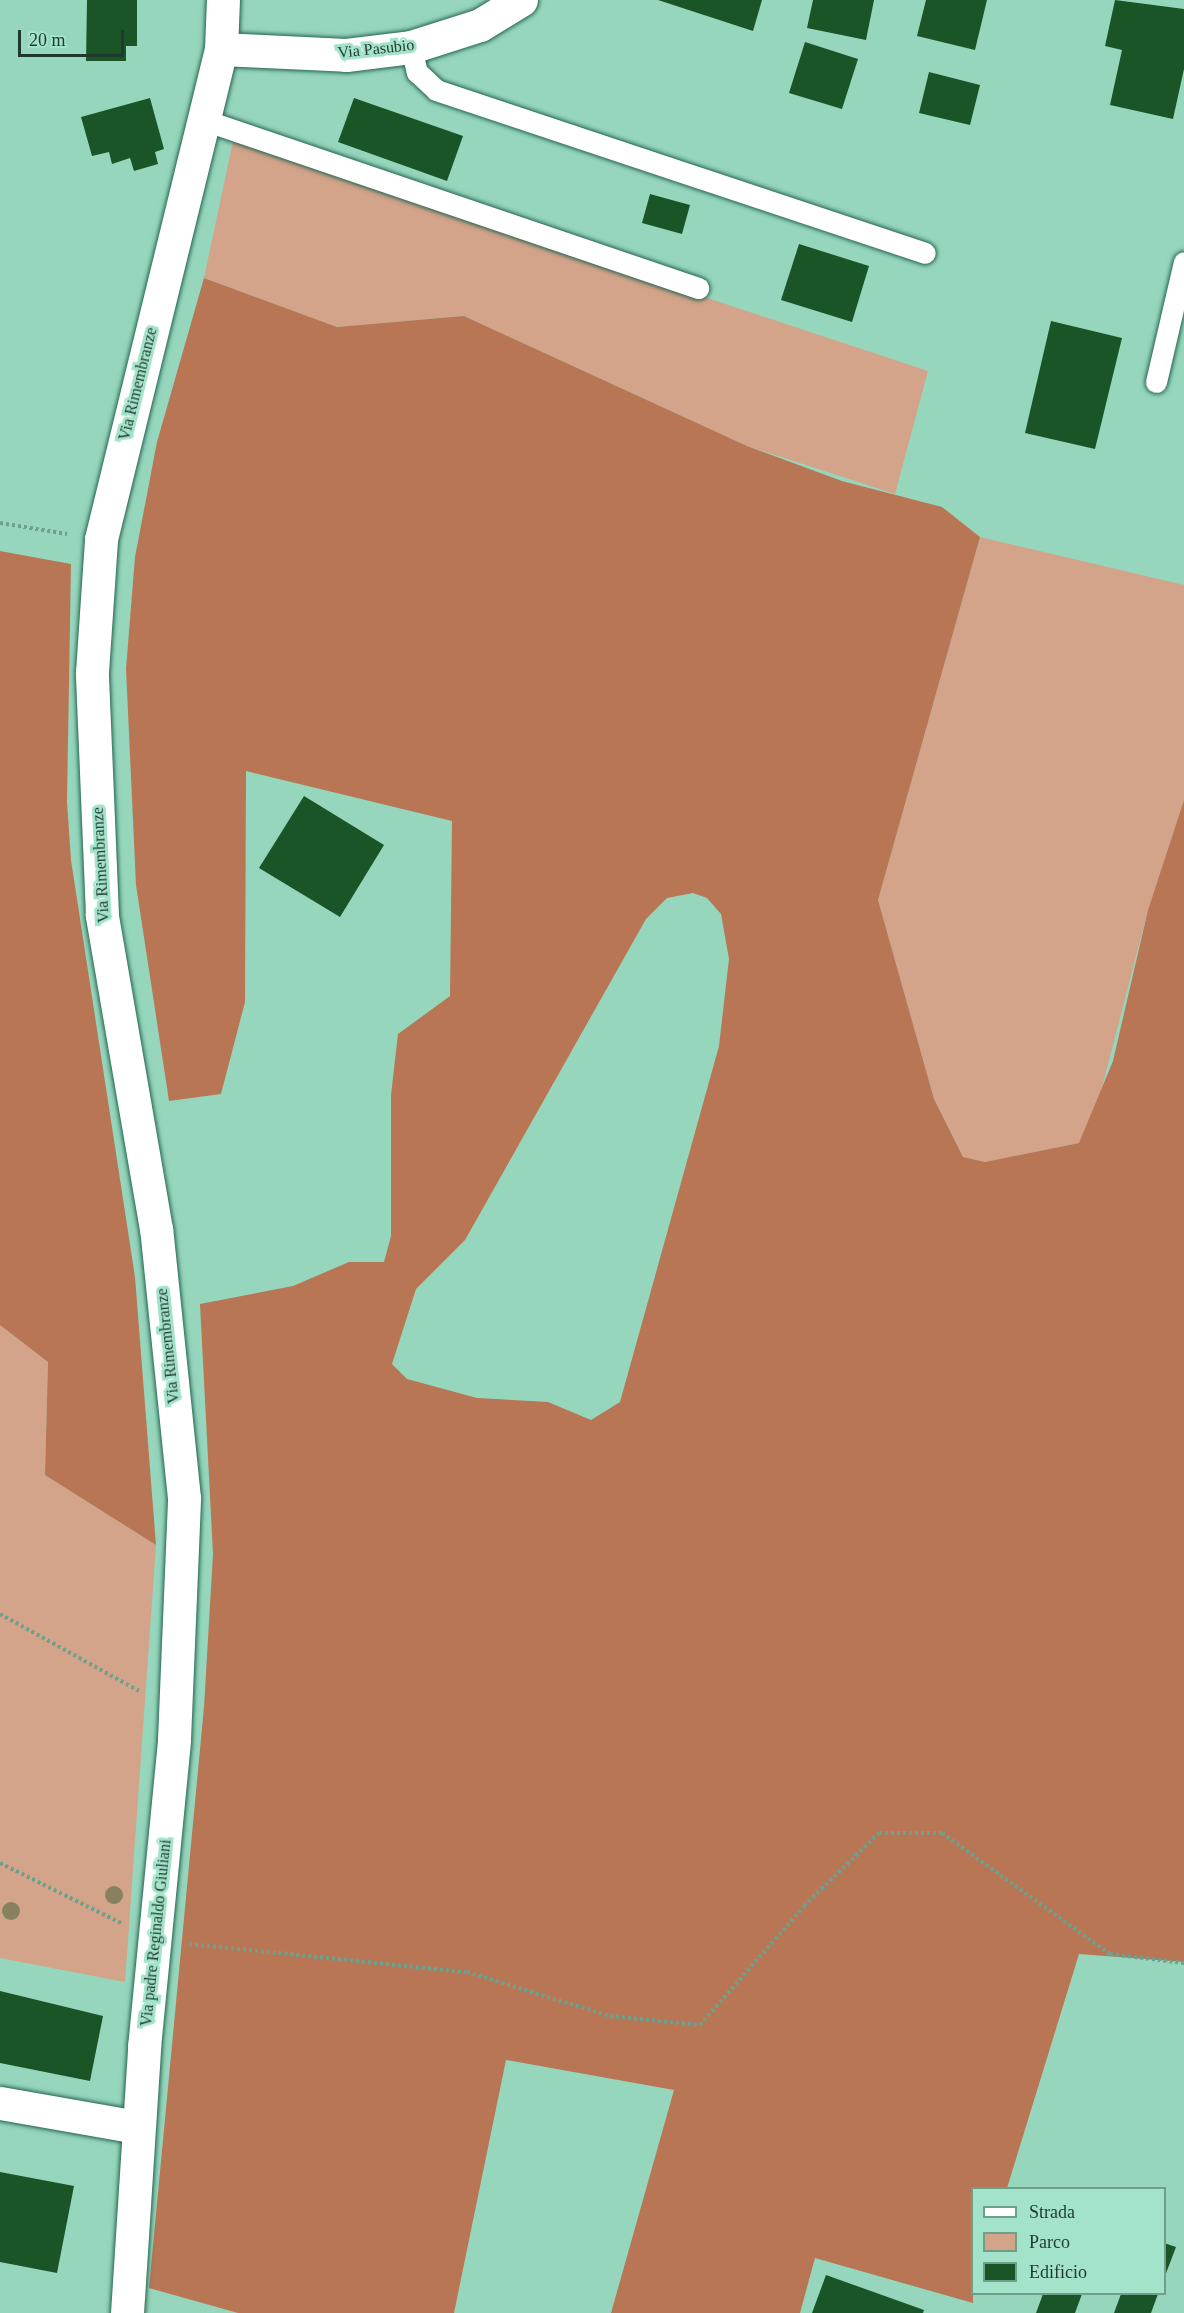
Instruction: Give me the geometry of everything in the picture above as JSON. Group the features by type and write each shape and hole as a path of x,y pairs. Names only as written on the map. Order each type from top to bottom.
{"street":[{"name":"Via Rimembranze","path":"175,1724 184,1498 156,1229 102,915 92,672 101,539 221,49 223,0"},
{"name":"Via Pasubio","path":"221,49 346,55 411,47 480,25 521,0"},
{"name":"Via padre Reginaldo Giuliani","path":"127,2313 138,2127 175,1724"},
{"path":"0,2103 138,2127"}],"lane":[{"path":"411,47 417,72 436,90 926,253"},
{"path":"204,120 698,288"},
{"path":"1156,382 1184,262"}],"path":[{"path":"0,523 101,539"},
{"path":"0,1614 175,1724"},
{"path":"0,1863 155,1941 467,1972 610,2016 700,2025 804,1906 879,1833 942,1833 1110,1954 1184,1963"}],"green space":[{"path":"233,141 928,371 895,494 747,446 464,316 337,327 204,278"},
{"path":"980,537 1184,585 1184,800 1148,910 1098,1103 1079,1143 985,1162 963,1157 934,1099 878,900"},
{"path":"0,1325 48,1362 45,1475 156,1545 125,1982 0,1958"}],"shaded area":[{"path":"204,278 337,327 464,316 747,446 842,481 942,507 980,537 878,900 934,1099 963,1157 985,1162 1079,1143 1113,1061 1148,910 1184,800 1184,1962 1079,1954 1007,2187 971,2187 971,2295 973,2295 973,2303 815,2258 800,2313 611,2313 674,2090 506,2060 454,2313 238,2313 149,2288 204,1707 213,1554 200,1304 293,1286 349,1262 384,1262 391,1236 391,1095 398,1034 450,996 452,821 246,771 245,1002 221,1094 169,1101 136,885 126,669 135,557 157,442","holes":["693,893 707,898 721,914 729,959 719,1046 620,1402 591,1420 548,1402 477,1398 407,1379 392,1364 416,1289 465,1240 646,919 667,898"]},
{"path":"0,551 71,564 67,802 71,860 135,1277 156,1545 45,1475 48,1362 0,1325"}],"building":[{"path":"87,0 137,0 137,46 126,46 126,61 86,61"},
{"path":"658,0 762,0 753,31"},
{"path":"813,0 874,0 866,40 807,28"},
{"path":"926,0 987,0 975,50 917,36"},
{"path":"1115,0 1184,9 1184,69 1173,119 1110,105 1122,50 1105,46"},
{"path":"805,42 858,59 842,109 789,93"},
{"path":"929,72 980,85 970,125 919,113"},
{"path":"150,98 164,149 155,152 158,164 134,171 130,158 112,164 109,152 92,156 81,117"},
{"path":"354,98 463,136 447,181 338,142"},
{"path":"650,194 690,205 682,234 642,223"},
{"path":"799,244 869,266 852,322 781,300"},
{"path":"1051,321 1122,338 1095,449 1025,433"},
{"path":"304,796 384,845 340,917 259,868"},
{"path":"0,1991 103,2016 90,2081 0,2063"},
{"path":"0,2172 74,2186 57,2273 0,2262"},
{"path":"1166,2244 1176,2247 1166,2273"},
{"path":"826,2275 924,2310 923,2313 812,2313"},
{"path":"1043,2295 1082,2295 1075,2313 1036,2313"},
{"path":"1121,2295 1158,2295 1151,2313 1114,2313"}]}
